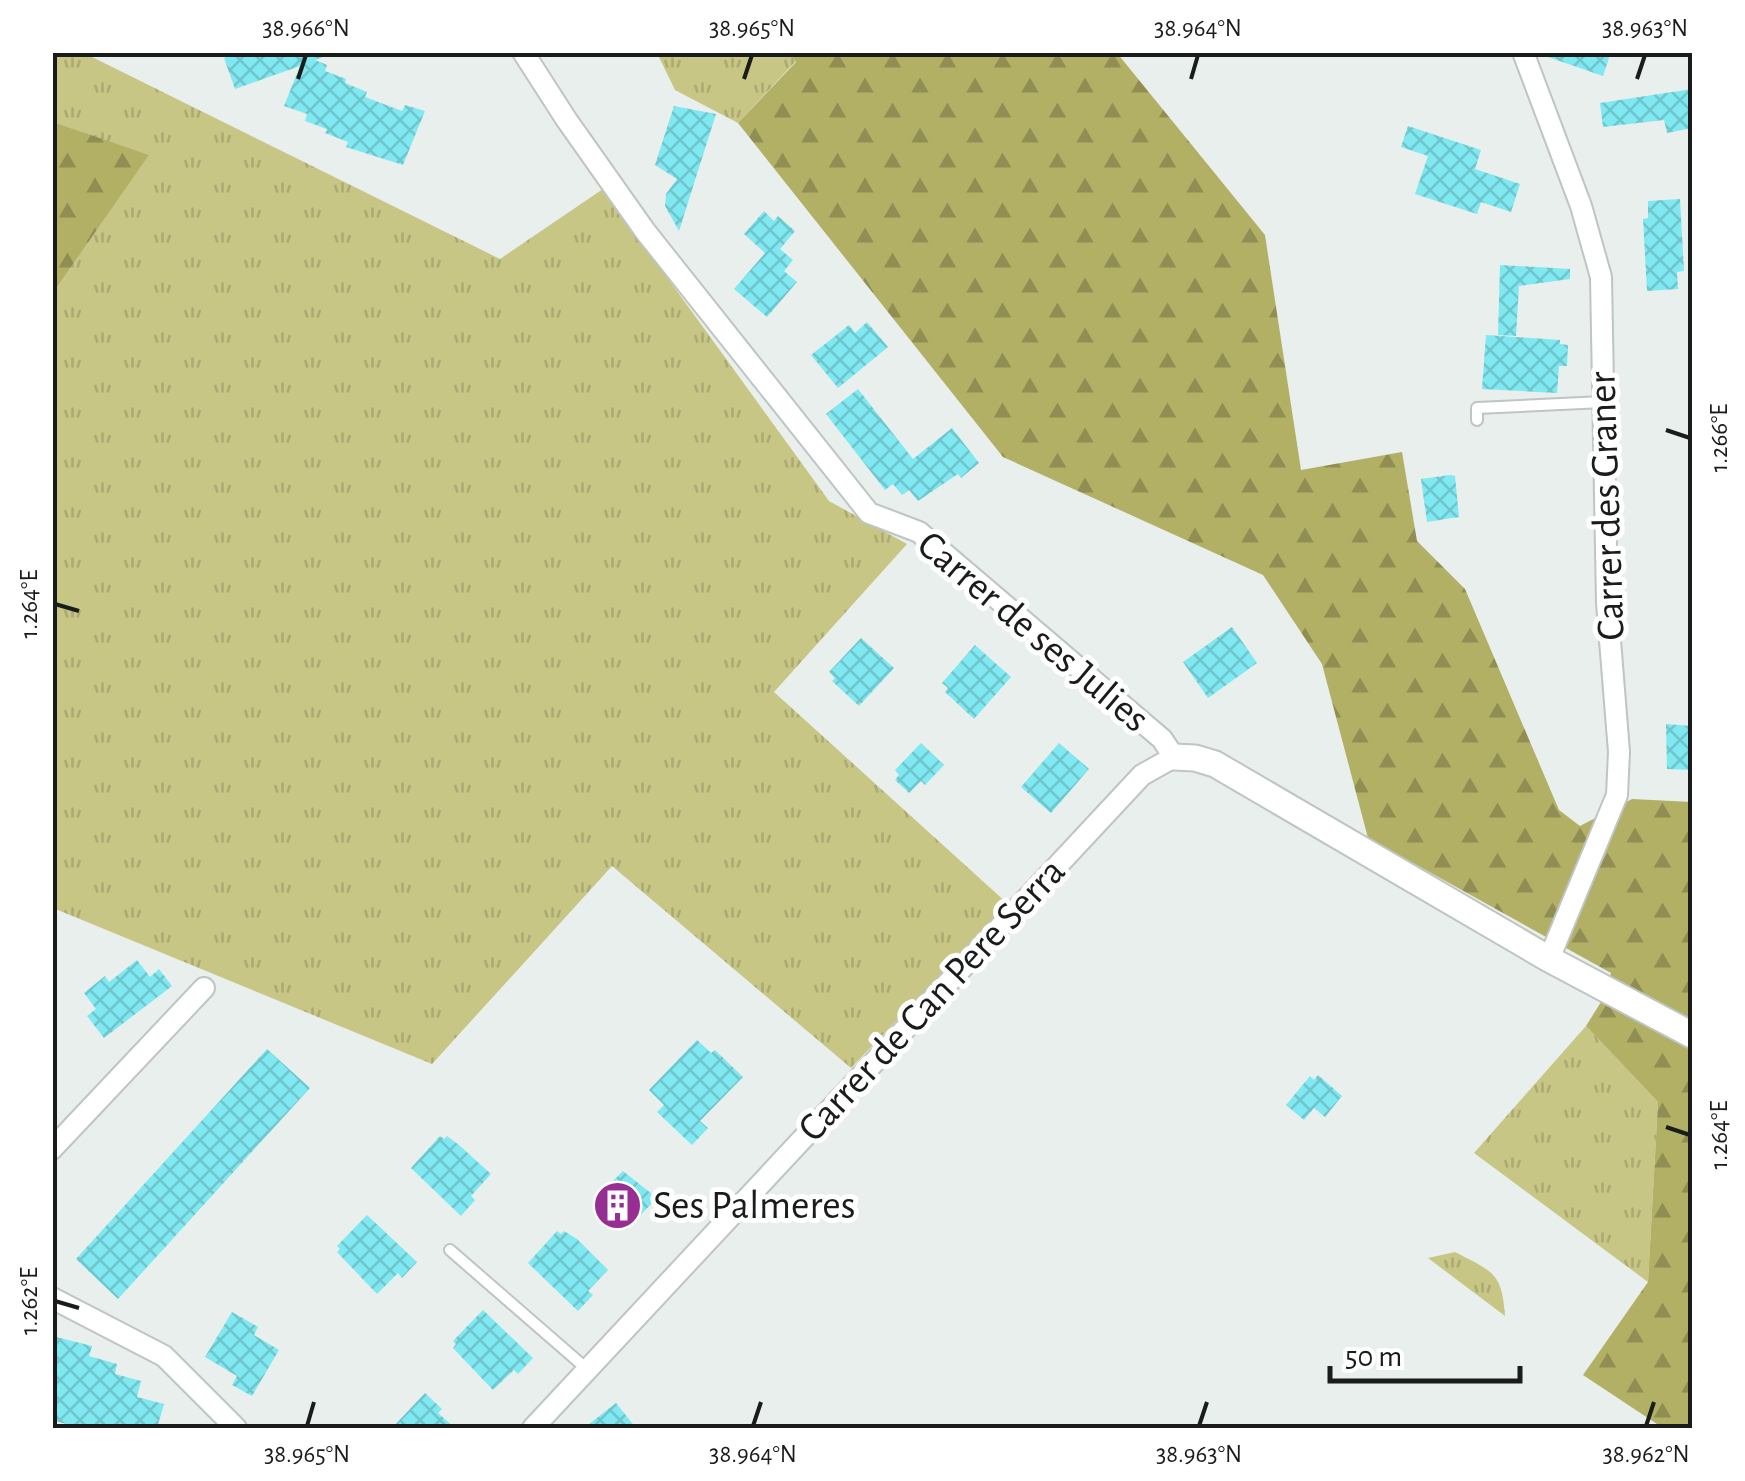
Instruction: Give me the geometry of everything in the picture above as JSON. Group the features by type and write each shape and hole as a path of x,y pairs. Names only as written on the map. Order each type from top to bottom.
{"street":[{"name":"Carrer de ses Julies","path":"524,52 645,232 869,513 919,532 1162,739 1174,757 1215,764 1548,959 1692,1035"},
{"name":"Carrer des Graner","path":"1523,52 1581,206 1601,278 1607,603 1619,752 1616,795 1548,959"},
{"name":"Carrer de Can Pere Serra","path":"533,1428 1142,775 1174,757"},
{"path":"52,1149 204,988"},
{"path":"52,1298 164,1356 236,1428"}],"lane":[{"path":"1477,420 1477,408 1603,402"},
{"path":"450,1250 588,1370"}],"green space":[{"path":"53,53 84,53 500,259 603,189 829,501 907,544 774,692 1008,904 851,1068 612,866 432,1064 53,908 53,293 148,156 53,122"},
{"path":"657,53 791,53 796,61 738,123 675,90"},
{"path":"791,53 1117,53 1265,235 1301,470 1402,452 1417,541 1465,589 1559,810 1580,826 1632,799 1692,802 1692,1428 1663,1428 1583,1375 1648,1282 1658,1102 1586,1026 1601,1002 1611,973 1368,838 1322,664 1263,575 1003,457 738,123 796,62"},
{"path":"52,122 149,155 53,293"},
{"path":"1586,1026 1658,1102 1648,1282 1474,1153"},
{"path":"1455,1252 1493,1275 1501,1290 1505,1316 1428,1258"}],"building":[{"path":"239,52 328,52 315,60 327,65 325,71 367,92 365,97 402,111 405,105 425,111 403,165 346,147 348,142 305,121 307,114 284,106 300,66 235,89 224,58"},
{"path":"1546,52 1611,52 1603,76 1545,56"},
{"path":"1692,89 1692,128 1667,133 1664,120 1603,127 1600,103"},
{"path":"674,106 716,114 679,231 665,206 666,194 677,179 655,165"},
{"path":"1408,126 1481,150 1475,169 1520,184 1511,212 1481,202 1477,214 1415,194 1428,156 1401,147"},
{"path":"1680,199 1684,271 1677,272 1678,289 1647,291 1643,219 1648,218 1648,201"},
{"path":"764,211 774,221 778,216 795,231 780,249 793,260 784,271 797,282 767,317 734,289 765,253 744,234"},
{"path":"1500,265 1570,269 1570,279 1519,286 1516,336 1498,335"},
{"path":"867,322 888,347 838,388 811,355 849,325 855,333"},
{"path":"1486,335 1560,340 1560,344 1568,345 1567,366 1559,366 1557,393 1482,389"},
{"path":"858,389 913,459 952,428 979,463 961,478 958,474 918,501 909,490 902,495 893,484 885,490 826,414"},
{"path":"1455,476 1459,517 1427,522 1421,479"},
{"path":"1232,627 1257,663 1208,698 1183,662"},
{"path":"861,638 894,668 859,706 832,681 835,678 829,672"},
{"path":"975,645 1011,677 974,719 945,692 948,688 942,683"},
{"path":"1666,724 1692,726 1692,770 1667,769"},
{"path":"921,743 944,765 925,785 921,781 909,793 895,780 899,775 895,770"},
{"path":"1059,743 1089,769 1051,813 1021,787"},
{"path":"137,960 150,977 159,969 172,986 104,1038 87,1016 96,1009 84,993 105,976 109,982"},
{"path":"697,1040 711,1053 715,1050 743,1077 700,1121 708,1128 692,1145 657,1112 664,1105 649,1090"},
{"path":"267,1049 310,1088 118,1299 76,1259"},
{"path":"1318,1075 1342,1096 1325,1117 1314,1108 1304,1120 1286,1105 1310,1076 1314,1080"},
{"path":"440,1136 447,1136 491,1174 471,1196 475,1200 461,1216 411,1168"},
{"name":"Ses Palmeres","path":"623,1171 657,1198 626,1230 594,1200"},
{"path":"367,1215 417,1262 402,1278 398,1273 377,1294 337,1252 337,1246"},
{"path":"557,1231 577,1239 608,1270 588,1291 593,1295 578,1311 528,1263"},
{"path":"483,1310 533,1358 518,1374 514,1370 493,1390 453,1348 453,1341"},
{"path":"232,1312 258,1327 254,1335 279,1350 252,1396 232,1385 237,1376 205,1357"},
{"path":"52,1336 92,1346 89,1356 117,1364 115,1374 141,1381 137,1397 164,1404 157,1428 65,1428 66,1424 52,1420"},
{"path":"425,1393 442,1409 438,1413 455,1428 392,1428"},
{"path":"616,1403 636,1428 584,1428"}],"place":[{"name":"Ses Palmeres","path":"618,1206"}]}
